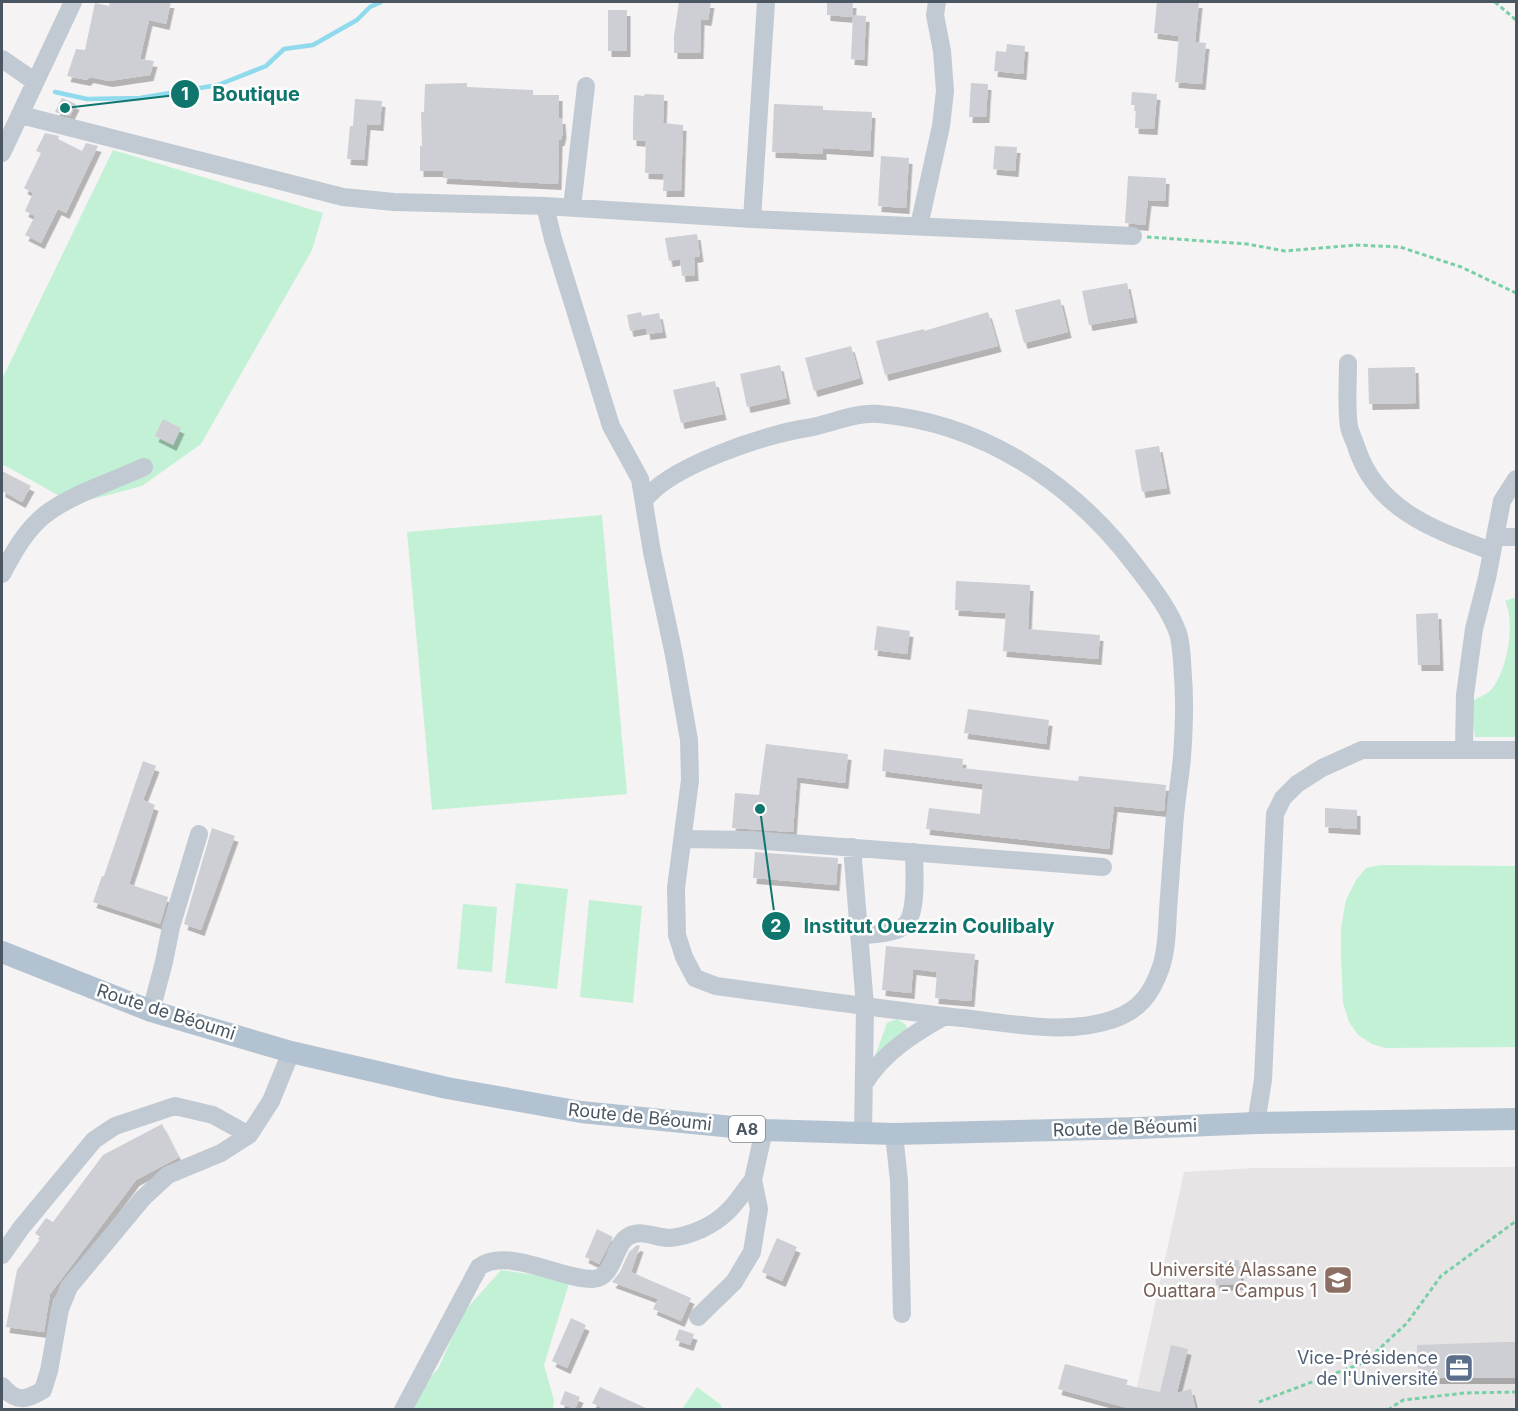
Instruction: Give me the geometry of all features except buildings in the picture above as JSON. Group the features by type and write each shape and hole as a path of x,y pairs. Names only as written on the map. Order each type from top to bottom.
{"main road":[{"name":"Route de Béoumi","path":"2,952 151,1011 291,1052 447,1088 581,1112 764,1130 863,1134 1256,1123 1516,1119"}],"street":[{"path":"2,153 73,2"},
{"path":"752,219 766,2"},
{"path":"919,226 941,126 945,91 942,51 935,15 937,2"},
{"path":"2,59 34,81"},
{"path":"572,207 586,86"},
{"path":"21,115 343,197 394,202 572,207 752,219 1133,236"},
{"path":"545,206 553,239 611,426 640,479 644,501 689,740 690,780 676,888 677,935 684,957 695,978 716,986 1040,1026 1078,1027 1102,1023 1133,1010 1149,994 1166,949 1174,819 1183,747 1185,704 1182,662 1179,636 1169,614 1122,548 1089,513 1047,478 997,447 967,434 918,421 876,414 849,417 785,431 685,470 651,491 644,501"},
{"path":"1348,363 1349,427 1361,461 1375,486 1397,508 1447,535 1493,544 1516,537"},
{"path":"2,574 16,547 49,512 79,495 144,467"},
{"path":"1464,750 1465,695 1474,629 1487,578 1502,501 1516,479"},
{"path":"1256,1123 1263,1080 1275,814 1282,798 1297,784 1322,768 1362,750 1516,750"},
{"path":"151,1011 171,927 200,834"},
{"path":"683,839 752,840 1103,867"},
{"path":"852,847 865,1006 863,1134"},
{"path":"859,936 901,928 910,922 913,911 914,852"},
{"path":"864,1084 886,1057 919,1030 945,1016"},
{"path":"2,1386 10,1396 29,1399 43,1390 49,1371 60,1309 69,1287 143,1197 168,1175 221,1153 249,1135 271,1101 291,1052"},
{"path":"2,1255 21,1228 94,1140 115,1126 175,1106 213,1115 249,1135"},
{"path":"698,1317 734,1282 752,1252 759,1209 753,1180 764,1130"},
{"path":"894,1134 898,1180 902,1314"},
{"path":"403,1410 479,1267 486,1261 496,1260 536,1266 583,1278 597,1279 607,1273 623,1239 633,1234 669,1238 699,1231 727,1212 753,1180"}],"path":[{"path":"1495,2 1516,20"},
{"path":"1133,236 1247,244 1285,251 1356,245 1400,247 1461,267 1516,293"},
{"path":"1259,1402 1365,1362 1407,1323 1441,1276 1516,1221"},
{"path":"1388,1410 1404,1400 1465,1393 1516,1392"}],"shaded area":[{"name":"Université Alassane Ouattara - Campus 1","path":"1516,1167 1516,1409 1132,1410 1184,1172 1255,1168"}],"green space":[{"path":"113,150 323,213 312,250 201,444 142,486 74,504 2,464 2,379"},
{"path":"602,515 627,794 432,810 407,532"},
{"path":"1516,597 1516,737 1475,737 1470,702 1491,690 1497,682 1505,660 1510,634 1505,601"},
{"path":"1381,865 1516,866 1516,1047 1385,1048 1372,1044 1358,1035 1349,1022 1343,1003 1341,928 1346,900 1356,880 1366,868"},
{"path":"516,883 568,889 557,989 505,983"},
{"path":"589,900 642,906 633,1003 580,997"},
{"path":"463,904 497,907 492,972 457,969"},
{"path":"897,1019 906,1025 908,1031 874,1059 887,1023"},
{"path":"501,1270 570,1280 544,1365 554,1400 553,1409 400,1410 438,1369 463,1313"},
{"path":"697,1387 720,1404 722,1409 682,1409"}],"waterway":[{"path":"55,92 87,99 140,98 218,85 266,66 284,49 313,45 357,20 370,7 381,2"}],"place":[{"name":"Boutique","path":"65,108"},
{"name":"Institut Ouezzin Coulibaly","path":"760,809"},
{"name":"Université Alassane Ouattara - Campus 1","path":"1338,1280"},
{"name":"Vice-Présidence de l'Université","path":"1459,1368"}]}
